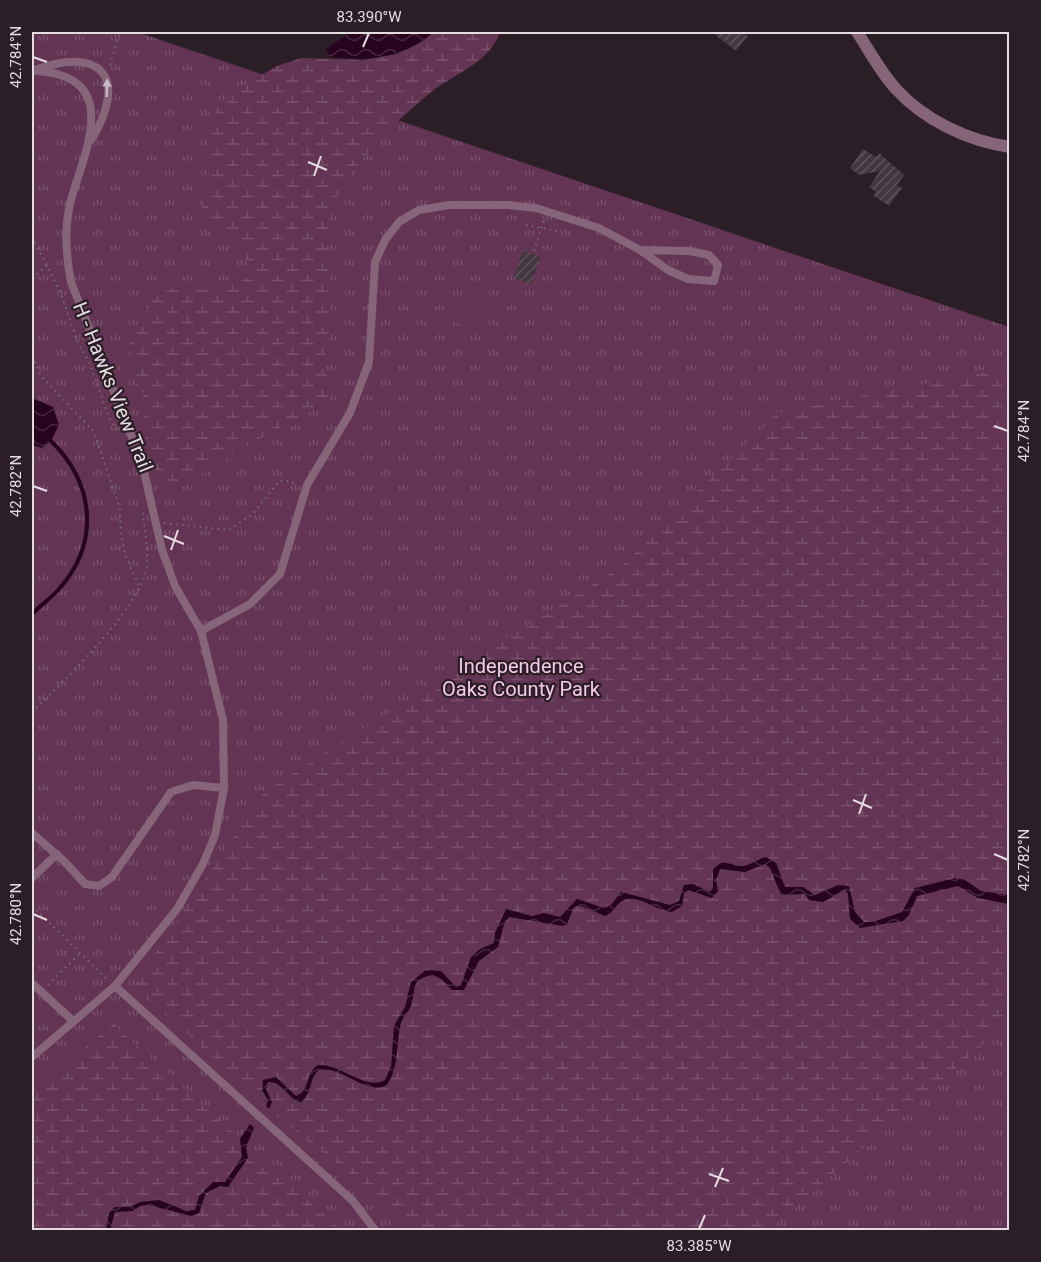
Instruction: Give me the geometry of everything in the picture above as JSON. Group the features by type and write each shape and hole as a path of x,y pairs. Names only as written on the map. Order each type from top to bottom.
{"street":[{"path":"857,32 896,89 933,119 989,144 1010,147"}],"lane":[{"path":"32,71 55,63 83,63 101,70 108,77 110,88 70,204 66,231 66,257 71,282 142,463 165,559 175,586 201,631 223,720 224,788 216,835 203,864 177,909 115,986 72,1020 32,1057"},
{"path":"32,71 62,75 84,93 92,115 90,143"},
{"path":"201,631 250,604 280,574 306,488 350,413 369,362 375,262 385,240 399,222 419,210 449,205 507,205 547,211 599,228 640,250 668,270 688,279 714,281 718,265 709,255 689,251 640,250"},
{"path":"32,833 85,884 99,886 112,877 171,792 193,785 224,788"},
{"path":"32,878 57,855"},
{"path":"32,987 34,985 42,991 72,1020"},
{"path":"115,986 353,1202 375,1230"}],"path":[{"path":"108,77 120,32"},
{"path":"534,251 547,211"},
{"path":"526,225 562,232"},
{"name":"H - Hawks View Trail","path":"32,237 60,291 78,343 94,374 109,418 118,432"},
{"path":"32,278 47,266"},
{"path":"32,356 49,384 75,409 94,432 120,509 125,555 140,588"},
{"path":"160,524 229,531 252,514 279,481 285,480 306,488"},
{"path":"32,712 75,671 140,588 147,565 142,513"},
{"path":"144,524 152,524"},
{"path":"42,991 80,953"}],"green space":[{"name":"Independence Oaks County Park","path":"32,32 137,32 1009,327 1009,1230 32,1230"},
{"path":"434,32 500,32 495,43 479,60 430,93 388,131 361,160 340,191 330,220 327,248 331,308 325,361 329,388 328,402 243,448 167,497 146,447 143,393 135,381 136,365 127,347 153,300 168,289 179,287 208,289 251,277 238,248 201,212 209,182 208,137 217,108 235,90 277,66 301,58 364,60 397,54"},
{"path":"465,282 486,287 476,327 455,323"},
{"path":"1009,367 1009,1022 769,1230 421,1230 265,1107 137,986 151,959 265,791 622,566 777,413"},
{"path":"113,1024 341,1230 32,1230 32,1093"}],"water":[{"path":"351,32 434,32 411,47 385,56 330,57 326,49"},
{"path":"32,398 53,407 59,425 51,441 42,448 32,445"},
{"path":"766,857 776,863 785,887 803,887 815,895 838,885 849,886 855,912 864,922 873,922 902,912 915,888 955,878 965,880 981,891 1009,895 1009,904 978,898 958,886 917,896 909,915 903,921 860,928 850,919 848,894 845,890 823,902 809,900 805,894 781,895 770,868 765,864 745,872 720,869 716,880 718,891 712,898 688,890 684,894 682,906 672,912 630,899 621,901 611,913 605,916 581,906 574,907 567,924 563,926 509,917 504,924 498,947 479,961 464,990 452,990 441,979 433,975 417,982 411,1006 401,1024 395,1065 386,1086 369,1086 337,1072 319,1070 313,1078 307,1095 300,1103 277,1084 268,1082 266,1089 272,1102 269,1109 266,1106 268,1100 262,1090 263,1080 276,1077 296,1096 304,1090 311,1072 318,1065 335,1068 369,1082 385,1080 391,1067 394,1026 405,1007 411,982 426,970 441,971 456,987 461,985 471,957 480,949 494,943 495,933 506,909 532,916 544,913 560,917 577,899 604,908 611,905 621,892 670,905 679,901 684,885 693,884 710,892 713,888 713,870 720,864 743,866"},
{"path":"250,1124 254,1128 246,1147 248,1158 228,1187 220,1186 206,1193 199,1213 191,1216 149,1205 140,1206 133,1211 115,1212 110,1230 106,1230 109,1213 115,1207 130,1207 140,1202 159,1200 187,1211 195,1210 199,1196 213,1182 225,1182 242,1157 240,1139"}],"building":[{"path":"712,32 742,32 748,36 736,51"},
{"path":"863,149 876,157 879,153 904,175 897,185 902,188 889,206 874,196 876,192 869,187 880,171 859,175 850,168"},
{"path":"523,250 541,257 531,284 513,278"}],"waterway":[{"path":"32,614 56,592 72,571 81,553 86,533 87,514 84,495 77,476 66,458 51,441"}]}
